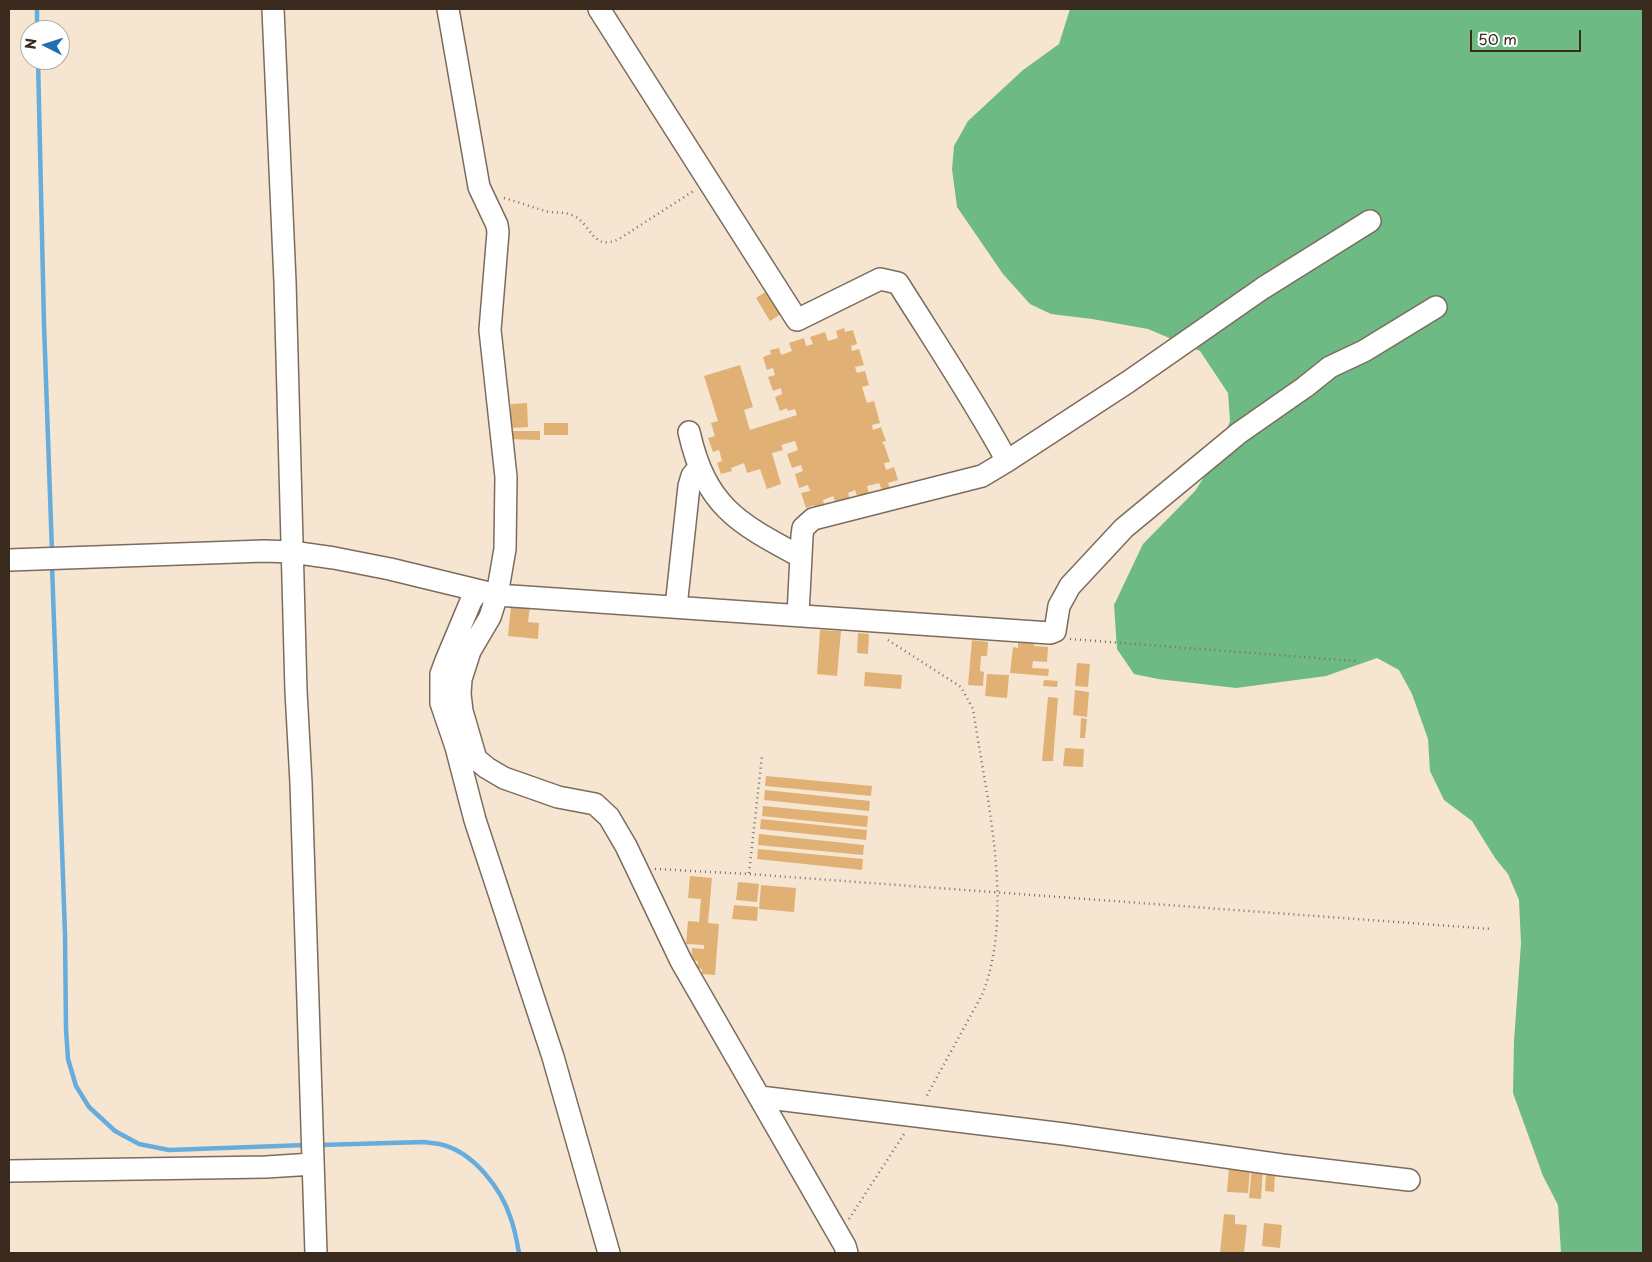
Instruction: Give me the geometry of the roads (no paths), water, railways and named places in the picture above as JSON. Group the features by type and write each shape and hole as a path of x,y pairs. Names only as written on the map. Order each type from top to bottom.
{"street":[{"path":"273,9 285,282 292,552 316,1253"},
{"path":"448,9 476,174 479,187 497,225 498,232 490,330 506,477 505,549 487,593 490,618 470,651 460,679 462,711 476,759 504,778 558,797 595,804 609,817 681,961 847,1253"},
{"path":"599,9 797,320 880,279 898,283 950,368 974,402 1007,462"},
{"path":"798,616 803,528 813,519 972,479 1007,462 1128,382 1263,288 1370,221"},
{"path":"9,560 264,551 292,552 390,569 487,593 1043,634 1053,632 1056,628 1059,606 1070,586 1124,528 1239,433 1305,387 1330,367 1364,352 1436,307"},
{"path":"689,432 699,467 719,502 735,518 764,537 801,557"},
{"path":"676,607 689,486 692,476 699,467"},
{"path":"487,593 470,601 445,663 442,674 442,703 475,820 552,1057 609,1253"},
{"path":"760,1097 916,1115 1282,1165 1409,1180"},
{"path":"9,1171 266,1167 313,1164"}],"waterway":[{"path":"37,9 37,20"},
{"path":"38,70 52,552"},
{"path":"52,565 65,934 66,1029 68,1059 76,1086 89,1107 115,1131 139,1144 169,1150 306,1145"},
{"path":"319,1145 424,1142 439,1144 463,1154 484,1172 500,1195 512,1223 519,1253"}]}
